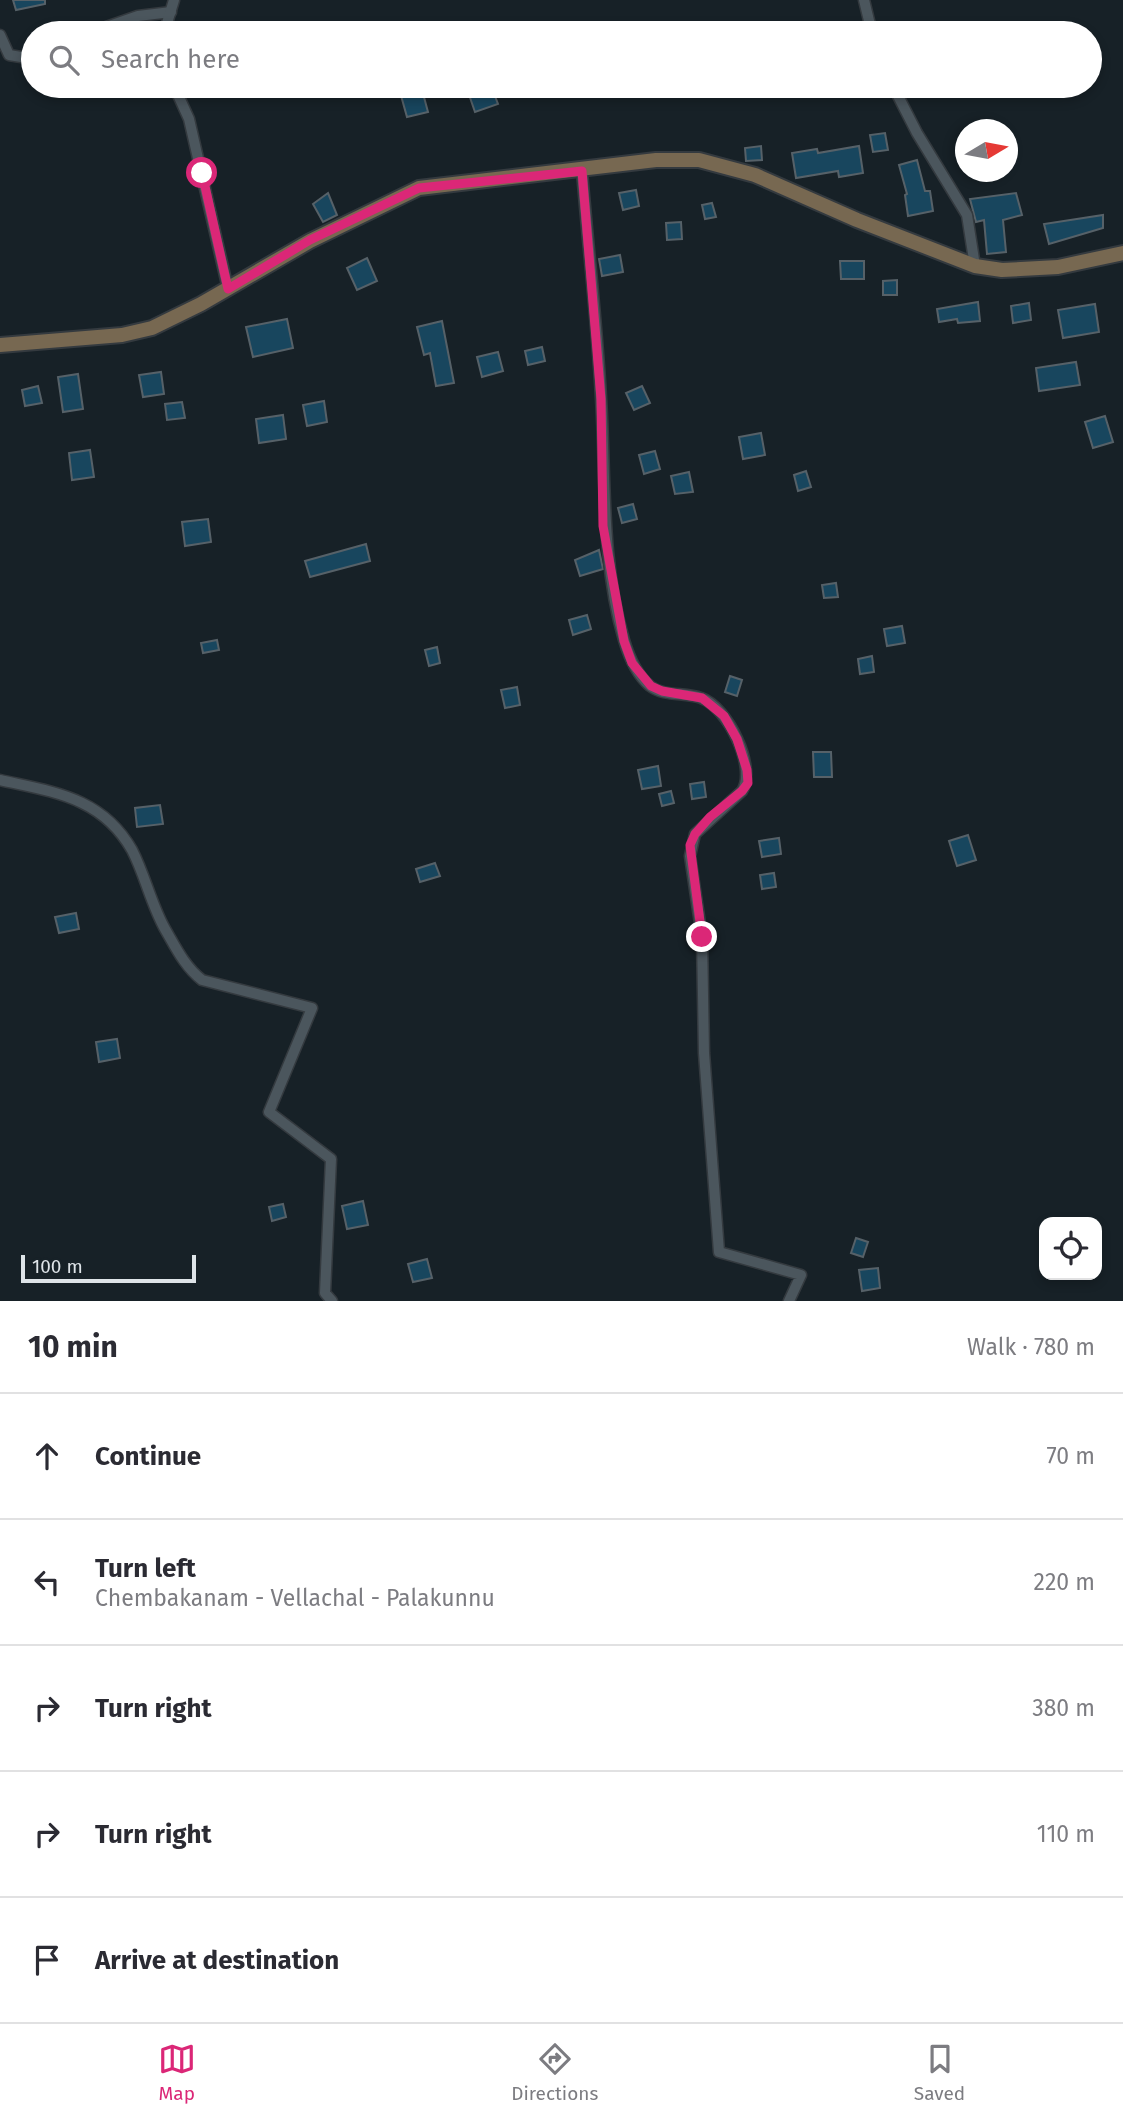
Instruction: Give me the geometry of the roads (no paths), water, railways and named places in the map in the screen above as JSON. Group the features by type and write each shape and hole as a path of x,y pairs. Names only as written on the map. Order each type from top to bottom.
{"main road":[{"path":"0,345 122,335 171,320 310,240 419,188 582,171 656,160 699,160 755,175 857,220 975,266 1002,270 1058,267 1123,253"}],"street":[{"path":"168,21 174,0"},
{"path":"864,0 869,21"},
{"path":"124,21 138,16 171,12"},
{"path":"0,35 9,55 21,57"},
{"path":"179,98 189,119 228,289"},
{"path":"899,98 917,133 967,215 975,266"},
{"path":"582,171 601,399 603,526 624,641 632,663 651,686 662,691 702,698 724,716 737,739 747,770 748,783 695,834 690,856 702,937 705,1053 719,1252 802,1275 789,1301"},
{"path":"0,780 60,791 112,824 131,849 156,911 188,969 202,980 312,1008 269,1112 331,1159 326,1293 331,1301"}]}
